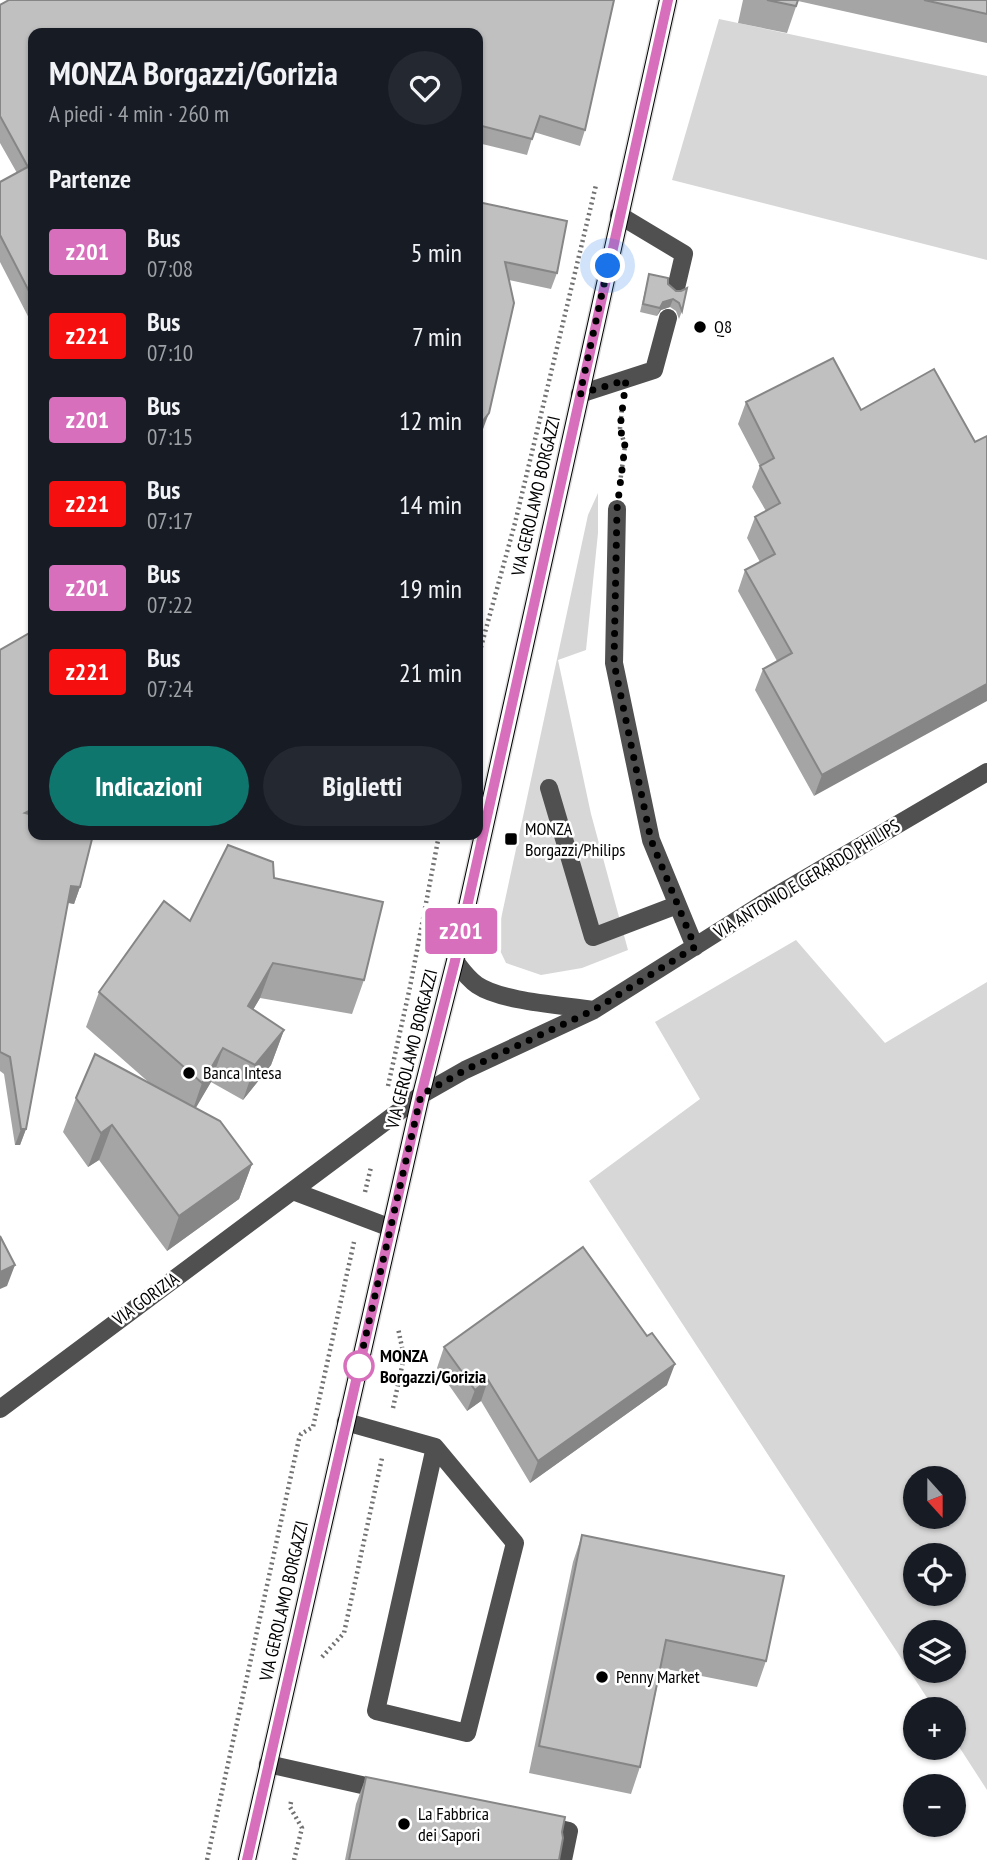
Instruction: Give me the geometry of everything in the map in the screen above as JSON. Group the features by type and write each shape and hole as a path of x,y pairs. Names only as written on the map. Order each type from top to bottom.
{"main road":[{"name":"VIA GEROLAMO BORGAZZI","path":"483,834 668,0"},
{"name":"VIA GEROLAMO BORGAZZI","path":"247,1860 482,840"}],"street":[{"path":"619,215 684,254 676,288"},
{"path":"580,394 654,370 668,318"},
{"path":"617,509 614,663 651,840 695,947"},
{"name":"VIA ANTONIO E GERARDO PHILIPS","path":"421,1095 465,1070 594,1010 767,901 987,772"},
{"path":"549,788 593,937 677,905"},
{"path":"455,961 476,985 507,997 594,1010"},
{"name":"VIA GORIZIA","path":"0,1409 421,1095"},
{"path":"293,1191 391,1228"},
{"path":"346,1422 435,1447 515,1543 467,1733 376,1711 435,1447"},
{"path":"268,1764 406,1795"},
{"path":"515,1819 569,1831 563,1860"}],"path":[{"path":"483,640 515,523 598,176"},
{"path":"617,509 625,446 620,428 626,380"},
{"path":"410,986 438,840"},
{"path":"321,1658 344,1633 404,1357 396,1317"},
{"path":"207,1860 299,1439 301,1434 313,1427"},
{"path":"294,1860 302,1828 290,1807 298,1770"}],"shaded area":[{"path":"719,19 987,76 987,260 672,180"},
{"path":"598,493 598,533 586,650 558,660 591,814 628,950 582,968 541,975 506,963 496,942 588,515"},
{"path":"796,940 885,1043 987,982 987,1790 966,1758 966,1697 926,1697 917,1683 966,1683 966,1620 903,1620 903,1661 589,1181 700,1099 655,1022"}],"building":[{"path":"9,0 614,0 585,130 540,116 532,139 483,126 483,28 28,28 28,167 0,116 0,5"},
{"path":"767,0 798,0 796,6"},
{"path":"924,0 987,0 987,14"},
{"path":"28,167 28,289 0,235 0,182"},
{"path":"483,203 567,221 557,273 505,262 514,303 489,413 483,421"},
{"path":"649,274 668,278 668,284 676,291 687,288 682,311 679,303 673,299 663,302 660,308 643,304"},
{"path":"833,358 861,410 934,369 975,442 987,436 987,684 822,775 763,669 792,653 745,570 775,554 755,517 780,503 760,466 774,458 746,402"},
{"path":"28,634 28,812 25,813 28,814 28,840 92,840 80,887 71,886 26,1129 21,1129 10,1057 0,1052 0,650"},
{"path":"228,845 273,862 274,878 383,902 364,980 273,963 248,1006 284,1030 255,1065 223,1048 202,1083 99,992 164,901 190,921"},
{"path":"95,1054 220,1121 252,1164 179,1216 112,1125 101,1133 76,1098"},
{"path":"0,1236 15,1265 0,1272"},
{"path":"583,1247 647,1336 652,1333 675,1364 538,1461 488,1380 475,1390 444,1347"},
{"name":"Penny Market","path":"582,1535 784,1576 766,1661 666,1640 640,1767 539,1746"},
{"path":"366,1777 565,1817 559,1860 349,1860"}],"bus line":[{"name":"z201","path":"483,836 668,0"},
{"name":"z201","path":"247,1860 421,1095 442,1018 482,840"}],"place":[{"name":"Q8","path":"700,327"},
{"name":"MONZA Borgazzi/Philips","path":"511,839"},
{"name":"Banca Intesa","path":"189,1073"},
{"name":"MONZA Borgazzi/Gorizia","path":"359,1366"},
{"name":"Penny Market","path":"602,1677"},
{"name":"La Fabbrica dei Sapori","path":"404,1824"}],"route":[{"path":"359,1366 357,1374 421,1095 465,1070 594,1010 695,947 651,840 614,663 617,509 625,446 620,428 626,380 580,394 608,266"}]}
